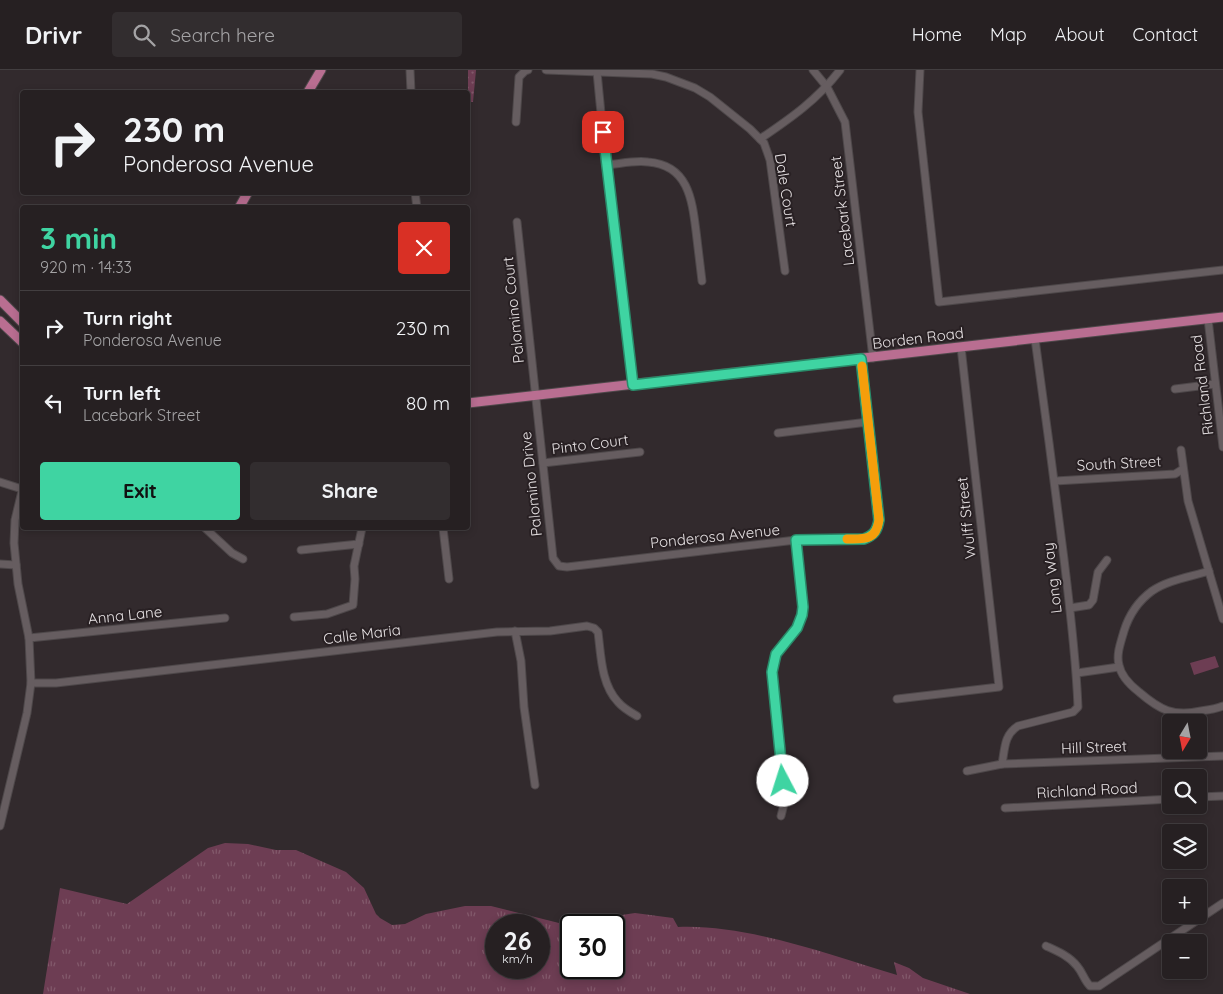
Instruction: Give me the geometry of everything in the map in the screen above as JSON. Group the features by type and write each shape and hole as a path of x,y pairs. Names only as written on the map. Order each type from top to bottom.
{"main road":[{"path":"309,90 321,70"},
{"path":"0,300 20,320"},
{"name":"Borden Road","path":"470,403 1223,317"},
{"path":"0,321 20,340"}],"street":[{"path":"410,70 411,90"},
{"path":"516,122 519,77 528,70"},
{"name":"Dale Court","path":"546,70 666,76 695,88 750,128 760,139 770,160 785,271"},
{"name":"Lacebark Street","path":"813,70 827,87 845,122 873,358"},
{"path":"760,139 796,116 827,87 840,70"},
{"path":"920,70 918,112 939,302 1223,270"},
{"path":"597,72 606,165 633,385"},
{"path":"606,165 648,162 662,164 677,173 686,184 692,200 702,281"},
{"name":"Palomino Court","path":"517,222 535,396"},
{"name":"Richland Road","path":"1208,319 1223,447"},
{"name":"Long Way","path":"1002,764 1007,737 1010,731 1018,726 1073,712 1078,708 1070,608 1035,339"},
{"name":"Wulff Street","path":"897,699 998,687 961,347"},
{"path":"778,433 868,422 861,359"},
{"path":"1175,389 1215,384"},
{"name":"Palomino Drive","path":"535,396 553,558 559,566"},
{"name":"Ponderosa Avenue","path":"559,566 567,567 796,540 864,539 873,535 878,529 879,520 868,422"},
{"path":"1181,450 1188,501 1223,619"},
{"name":"Pinto Court","path":"543,463 640,452"},
{"name":"South Street","path":"1054,481 1175,474 1183,469"},
{"path":"0,482 20,489"},
{"path":"0,826 3,799 27,713 31,683 29,638 18,584 14,544 15,520 20,499"},
{"path":"207,530 232,554 243,559"},
{"path":"294,617 327,614 353,605 354,566 362,530"},
{"path":"443,530 449,578"},
{"path":"781,816 785,800 772,672 776,654 797,628 802,615 803,607 796,540"},
{"path":"301,550 359,544"},
{"path":"1070,608 1089,605 1093,600 1098,572 1107,560"},
{"path":"0,564 16,565"},
{"path":"1209,571 1166,584 1153,590 1142,599 1133,609 1127,624 1119,651 1119,667 1125,679 1132,686 1162,709 1185,714 1223,706"},
{"name":"Anna Lane","path":"29,638 224,618"},
{"name":"Calle Maria","path":"31,683 65,682 515,631 587,626 594,628 598,632 603,669 608,687 616,700 637,716"},
{"path":"515,631 521,661 524,707 535,785"},
{"path":"1076,673 1119,667"},
{"name":"Hill Street","path":"967,771 1002,764 1223,756"},
{"path":"1207,797 1223,796"},
{"name":"Richland Road","path":"1005,808 1162,799"},
{"path":"1046,946 1065,955 1076,965 1084,980 1090,986 1099,986 1223,903"}],"green space":[{"path":"468,70 476,70 473,102 470,102 470,90 468,90"},
{"path":"1215,656 1219,667 1194,675 1190,663"},
{"path":"225,843 248,844 276,850 296,850 346,872 364,888 376,914 392,925 405,924 426,914 465,906 491,906 523,914 485,914 485,979 550,979 550,921 560,923 560,979 625,979 625,915 635,913 673,918 678,927 732,930 789,942 897,975 894,962 909,968 923,978 970,994 43,994 60,888 127,904 208,848"}],"slow traffic":[{"path":"847,539 864,539 873,535 878,529 879,520 862,366"}],"route":[{"path":"603,132 633,385 861,359 879,520 878,529 873,535 864,539 796,540 803,607 802,615 797,628 776,654 772,672 783,781"}]}
